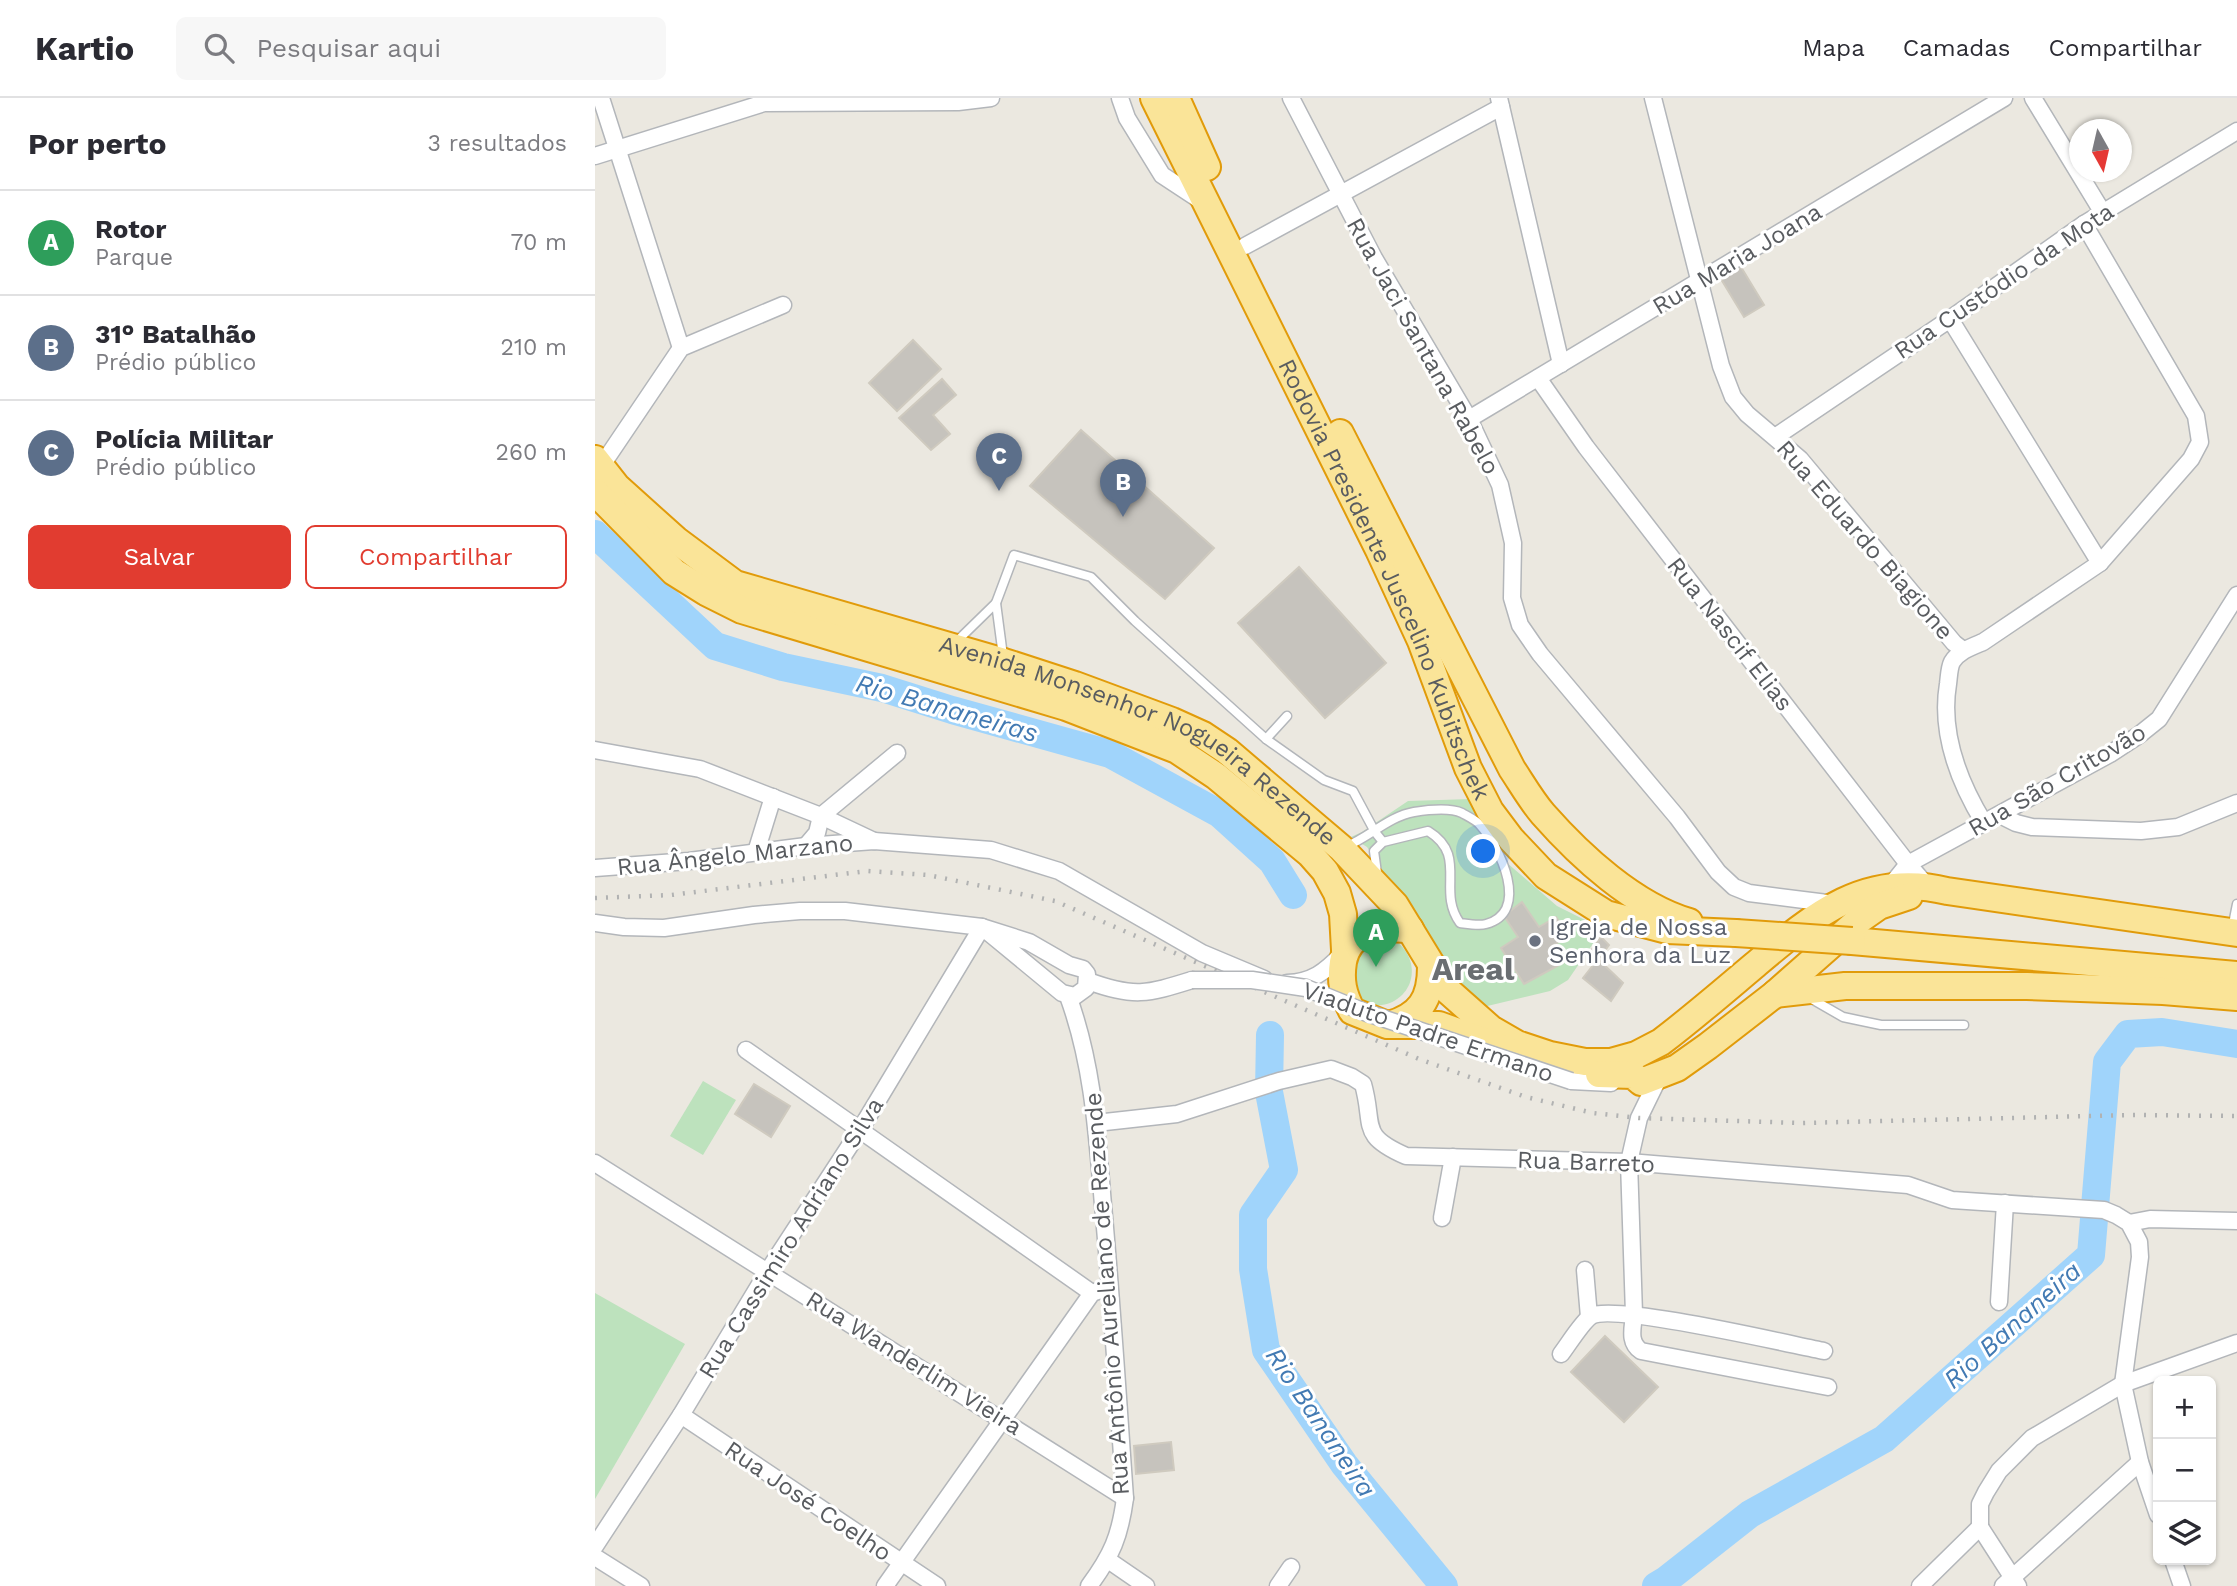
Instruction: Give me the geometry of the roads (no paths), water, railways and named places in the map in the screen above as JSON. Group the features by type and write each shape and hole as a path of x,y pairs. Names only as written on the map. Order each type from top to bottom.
{"highway":[{"name":"Rodovia Presidente Juscelino Kubitschek","path":"1154,98 1379,550 1420,641 1468,768 1490,811 1511,839 1546,876 1606,914 1667,930 1852,941 2237,975"},
{"name":"Rodovia Presidente Juscelino Kubitschek","path":"1176,98 1245,246 1512,769 1542,813 1631,894 1676,918 1730,932"},
{"name":"Avenida Monsenhor Nogueira Rezende","path":"596,471 676,540 735,584 849,631 1071,696 1172,721 1203,735 1227,751 1341,848 1395,905 1447,990 1491,1030 1517,1044 1550,1055 1584,1062 1611,1062 1643,1072"},
{"name":"Avenida Monsenhor Nogueira Rezende","path":"849,631 952,647 1005,662 1134,731 1177,750 1216,776 1310,854 1325,871 1337,893 1343,914 1345,950"},
{"path":"1643,1072 1661,1042 1797,929 1835,904 1862,892 1905,897 1937,888 2234,932"},
{"path":"1410,929 1388,928 1371,931 1355,939 1345,950 1341,985 1352,1011 1387,1025 1439,1025 1561,1070 1643,1072 1677,1068 1787,992 1819,954 1884,896"},
{"path":"1797,929 1813,933 1821,947 1819,954"},
{"path":"1387,1025 1403,1021 1416,1012 1431,983 1431,967"},
{"path":"1787,992 1845,986 2027,986 2163,991 2237,997"}],"street":[{"path":"601,98 681,348"},
{"path":"595,156 764,103 991,98"},
{"path":"1120,98 1127,118 1162,175 1207,205"},
{"name":"Rua Jaci Santana Rabelo","path":"1291,98 1374,258 1469,419 1500,485 1513,543 1512,598 1520,625 1540,654 1677,817 1718,872 1734,887 1749,893 1835,904"},
{"name":"Rua Eduardo Biagione","path":"1653,98 1721,366 1733,397 1747,414 1800,459 1954,643 1963,650"},
{"name":"Rua Maria Joana","path":"1469,419 2004,98"},
{"path":"2033,98 2103,212"},
{"path":"1245,246 1500,103 1561,364"},
{"name":"Rua Custódio da Mota","path":"1775,437 1950,319 2084,224 2237,131"},
{"name":"Rua Eduardo Biagione","path":"1984,823 1971,802 1951,747 1944,705 1951,664 1963,650 1983,642 2100,563 2191,459 2200,442 2196,416 2084,224"},
{"path":"596,471 681,348 783,305"},
{"path":"1950,319 2100,563"},
{"name":"Rua Nascif Elias","path":"1538,378 1586,447 1908,864 1937,888"},
{"name":"Rua São Critovão","path":"1884,896 1908,864 2110,754 2159,719 2237,596"},
{"path":"595,750 700,769 821,816 874,841 991,850 1059,870 1202,953 1274,984 1352,1011"},
{"path":"806,846 817,833 821,816 897,753"},
{"path":"756,852 773,797"},
{"path":"2000,815 2032,827 2141,831 2178,827 2237,803"},
{"name":"Rua Ângelo Marzano","path":"595,868 874,841"},
{"path":"595,923 624,928 664,928 754,915 845,911 982,927 1029,942 1069,965 1083,969 1088,981 1082,993 1075,996 1065,994 982,927"},
{"name":"Rua Cassimiro Adriano Silva","path":"595,1546 681,1416 768,1271 860,1130 982,927"},
{"path":"1274,984 1296,983 1314,978 1326,971 1345,950"},
{"path":"1065,994 1056,980 1058,973 1069,965"},
{"name":"Viaduto Padre Ermano","path":"1088,981 1117,992 1143,993 1192,980 1252,980 1306,988 1367,1013 1571,1081 1604,1082 1643,1072"},
{"name":"Rua Antônio Aureliano de Rezende","path":"1065,994 1087,1055 1110,1286 1125,1498 1122,1527 1108,1560 1089,1586"},
{"path":"746,1050 1092,1293"},
{"name":"Rua Barreto","path":"1095,1123 1177,1114 1279,1081 1331,1069 1363,1084 1369,1128 1383,1146 1406,1156 1629,1162 1908,1185 1952,1200 2104,1210 2129,1223"},
{"path":"1643,1072 1639,1118 1629,1162 1634,1314 1632,1338 1635,1347 1641,1351 1828,1387"},
{"path":"1442,1218 1453,1157"},
{"name":"Rua Wanderlim Vieira","path":"595,1163 1125,1498"},
{"path":"1999,1303 2005,1203"},
{"path":"2154,1502 2140,1462 2123,1384 2140,1257 2139,1242 2129,1223 2150,1219 2237,1221"},
{"path":"1585,1270 1589,1317"},
{"path":"885,1586 1092,1293 1110,1286"},
{"path":"1561,1354 1589,1317 1598,1314 1634,1314 1824,1351"},
{"path":"2140,1462 2011,1583 1980,1527 1980,1504 1999,1471 2032,1438 2123,1384 2237,1343"},
{"name":"Rua José Coelho","path":"681,1416 937,1586"},
{"path":"1920,1586 1980,1527"},
{"path":"595,1557 641,1586"},
{"path":"1108,1560 1146,1586"},
{"path":"2175,1565 2182,1586"},
{"path":"1278,1586 1291,1567"}],"lane":[{"path":"952,647 996,603 1014,555 1091,578 1266,739 1324,780 1353,791 1383,842"},
{"path":"996,603 1005,662"},
{"path":"1266,739 1287,716"},
{"path":"1341,848 1362,840 1411,812 1459,811 1479,823 1501,859 1510,892 1508,908 1498,919 1484,925 1460,923 1451,912 1450,855 1439,838 1428,831 1383,842 1374,851 1375,870 1395,905"},
{"path":"2234,932 2237,904"},
{"path":"1787,992 1843,1017 1881,1025 1964,1025"}],"waterway":[{"name":"Rio Bananeiras","path":"595,534 715,646 783,667 882,688 1110,754 1220,814 1272,861 1293,895"},
{"name":"Rio Bananeira","path":"1656,1586 1750,1514 1884,1439 2091,1255 2107,1062 2128,1034 2162,1032 2237,1044"},
{"name":"Rio Bananeira","path":"1270,1035 1269,1092 1284,1170 1253,1215 1253,1269 1266,1350 1344,1464 1444,1586"}],"railway":[{"path":"595,898 671,895 867,871 928,875 1055,901 1419,1059 1526,1097 1593,1113 1639,1118 1801,1123 2134,1115 2237,1116"}],"place":[{"name":"Polícia Militar","path":"999,491"},
{"name":"31° Batalhão","path":"1123,517"},
{"name":"Igreja de Nossa Senhora da Luz","path":"1535,941"},
{"name":"Rotor","path":"1376,967"}],"district":[{"name":"Areal","path":"1473,969"}]}
